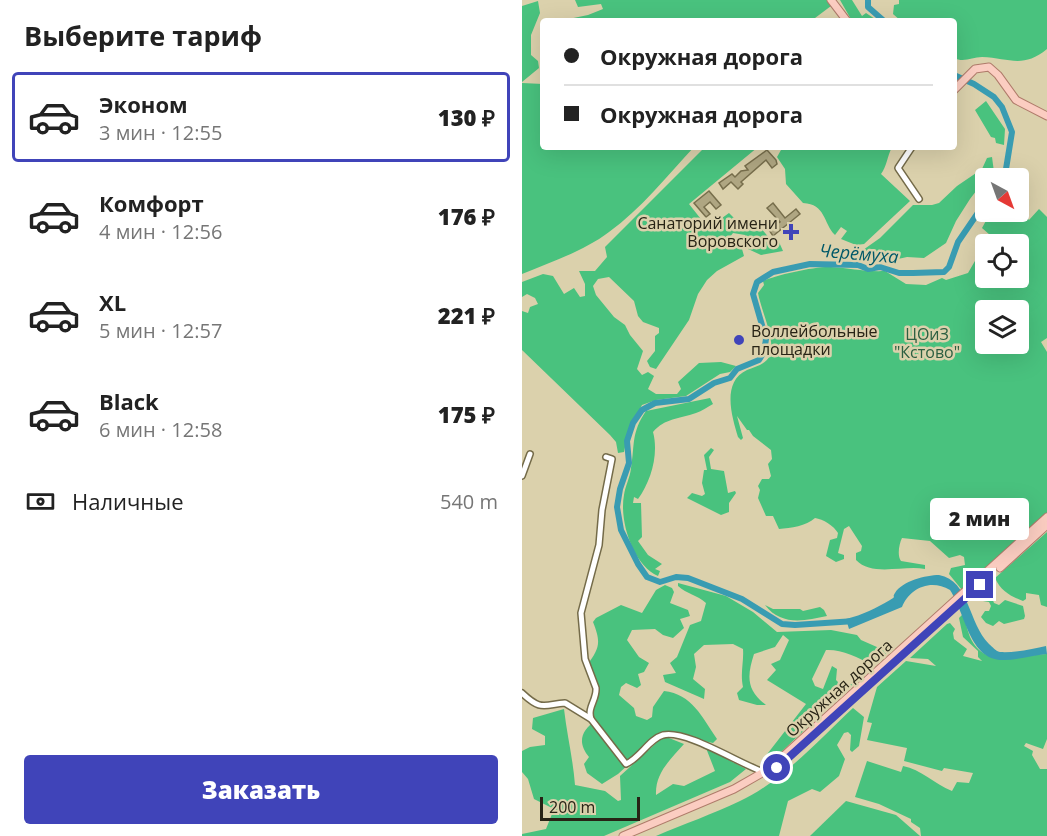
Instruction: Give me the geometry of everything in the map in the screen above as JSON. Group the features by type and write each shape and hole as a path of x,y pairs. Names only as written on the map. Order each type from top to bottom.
{"main road":[{"path":"831,0 845,18"},
{"path":"957,87 972,71 983,66 992,68 1016,100 1047,116"},
{"name":"Окружная дорога","path":"976,586 1047,517"},
{"name":"Окружная дорога","path":"634,836 736,793 766,773 1047,525"},
{"name":"Окружная дорога","path":"623,836 766,773"}],"street":[{"path":"910,150 898,168 919,199"},
{"path":"522,476 530,454"},
{"path":"591,718 590,710 597,694 585,659 581,614 599,544 602,510 612,459 606,458"},
{"path":"522,693 541,706 565,703 591,718 626,764 658,738 666,735 697,742 766,773"}],"green space":[{"path":"575,0 828,0 831,6 815,18 574,18 603,9 601,4 578,7"},
{"path":"840,0 852,0 862,16 866,13 874,18 850,18"},
{"path":"899,0 1047,0 1047,49 1023,61 982,57 965,60 957,59 957,18 898,18 893,14 894,5 899,4"},
{"path":"538,1 540,13 531,35 531,55 538,61 539,68 522,82 522,6"},
{"path":"522,83 540,84 540,150 691,150 643,203 609,232 578,250 522,274"},
{"path":"986,101 1005,129 1004,145 996,143 995,138 991,137 975,110"},
{"path":"702,150 754,150 689,204 708,228 729,213 745,229 752,229 757,223 774,244 779,242 783,251 761,255 748,249 745,235 733,233 730,237 742,249 744,256 717,271 707,280 698,294 689,320 656,369 650,367 647,361 655,351 655,336 659,333 659,328 643,322 638,316 634,301 609,277 598,279 593,286 596,295 614,317 625,325 643,351 637,369 642,375 648,372 654,376 648,389 656,394 677,394 681,389 678,382 699,363 721,362 736,366 730,372 720,374 686,396 656,400 642,405 628,432 624,452 618,453 616,442 610,435 522,350 522,311 528,313 530,307 538,304 535,298 527,294 522,297 522,282 543,274 553,276 564,294 574,288 580,297 585,296 585,284 579,271 595,271 607,257 605,247"},
{"path":"781,150 891,150 881,174 910,201 864,244 856,245 841,239 847,231 841,227 835,235 820,210 803,203 786,184 785,169 777,157"},
{"path":"992,157 993,168 982,168 987,158"},
{"path":"975,174 975,192 956,221 946,243 924,258 898,259 863,250 880,238 913,205 939,203 957,186"},
{"name":"ЦОиЗ \"Кстово\"","path":"1039,209 1047,217 1047,338 1041,342 1047,352 1047,513 962,590 949,574 951,568 965,565 964,557 960,555 949,558 930,541 902,538 899,547 901,561 925,565 925,569 870,568 856,560 856,553 861,551 862,546 849,526 844,529 838,553 844,555 844,559 836,562 826,556 830,540 837,538 838,533 825,521 815,518 803,525 779,529 773,516 766,516 758,498 760,490 758,486 762,479 769,479 771,476 768,464 772,459 771,450 747,430 737,416 743,438 741,440 733,420 730,400 734,383 747,370 764,363 770,355 770,334 758,293 764,285 763,281 796,271 831,267 885,271 906,284 926,285 942,278 946,280 968,273 975,261 975,288 1029,288 1029,234 989,234 982,228 985,222 1029,222"},
{"path":"710,398 713,404 698,412 667,421 653,432 655,449 653,467 643,492 638,499 634,497 633,503 641,503 642,537 638,541 648,555 662,564 655,569 660,571 658,576 641,562 635,552 624,517 624,495 636,432 646,411"},
{"path":"711,448 714,450 709,457 711,469 724,471 728,493 735,491 736,493 729,503 729,512 721,515 687,498 692,493 702,496 705,494 702,483 704,470 707,470 704,455"},
{"path":"1047,532 1047,607 1041,605 1039,595 1026,593 1026,599 1023,601 1010,595 1003,590 995,578"},
{"path":"678,583 726,596 753,612 777,632 831,630 857,635 861,640 886,651 886,656 871,665 849,654 826,650 812,679 815,686 823,689 832,666 837,669 836,680 841,685 853,684 778,755 761,766 761,762 806,704 767,680 776,670 771,664 780,660 789,640 783,635 775,647 754,654 749,676 750,682 755,694 766,705 739,700 737,693 743,687 743,649 733,644 704,645 694,654 696,667 693,679 705,689 704,699 665,682 663,675 676,673 670,663 677,657 690,625 701,621 706,603 681,589"},
{"path":"665,585 672,588 674,592 670,603 688,610 690,616 680,619 684,628 673,638 655,629 632,630 627,640 639,657 649,663 644,672 638,674 641,685 637,688 626,683 621,687 619,695 634,708 636,716 647,720 652,717 653,707 664,691 674,693 695,708 717,739 713,743 664,732 618,774 602,784 587,773 584,764 589,757 582,742 587,728 596,720 591,712 597,698 598,688 587,665 598,645 593,622 596,618 621,605 642,613 656,590"},
{"path":"985,591 990,593 994,603 999,605 1005,600 1023,606 1024,619 1004,624 999,621 993,626 986,623 981,617 985,611 989,611 991,606 989,602 983,601 982,596"},
{"path":"765,605 773,609 803,611 820,607 827,616 801,620 786,619 771,612"},
{"path":"963,614 970,637 985,654 1015,658 1047,654 1047,739 1043,749 1026,743 1024,746 1033,751 1032,755 1040,769 1047,769 1047,836 921,836 920,828 911,822 911,819 879,804 855,797 867,761 901,772 903,766 910,768 952,791 957,782 969,783 973,773 944,768 942,771 904,761 907,748 867,740 872,723 867,722 877,687 906,661 936,666 928,659 910,658 947,624 950,623 955,629 954,639 967,649 963,656 982,661 978,657 978,651 963,637 959,618"},
{"path":"853,708 864,717 859,746 852,752 850,750 851,735 848,732 844,733 837,745 845,759 839,776 820,792 812,789 788,801 779,836 656,836 755,793 800,759"},
{"path":"564,709 575,785 605,791 618,801 621,800 620,776 664,736 684,744 661,773 656,795 673,784 684,786 715,771 706,748 746,769 730,782 604,836 522,836 522,834 546,829 554,809 534,799 528,779 522,772 522,751 530,747 545,745 545,736 532,729 533,718"},
{"path":"846,801 896,815 920,836 810,836"}],"water":[{"path":"939,575 957,585 982,635 995,650 1011,652 1046,646 1047,654 1004,660 992,658 983,653 970,634 950,590 935,585 921,587 910,595 902,607 849,629 846,619 890,600 898,589 909,582"}],"building":[{"path":"767,150 777,164 772,168 766,160 741,182 743,184 738,189 731,182 723,189 719,183 732,174 735,177 741,171 748,170 745,166"},
{"path":"709,191 721,205 716,209 710,202 704,207 710,214 706,217 694,203"},
{"path":"773,203 785,218 796,209 800,214 773,236 769,230 780,222 767,208"}],"waterway":[{"name":"Черёмуха","path":"868,0 868,7 881,18"},
{"name":"Черёмуха","path":"957,76 994,97 1002,107 1012,132 1006,168"},
{"name":"Черёмуха","path":"855,621 782,624 742,599 688,578 676,577 660,582 647,577 621,530 617,507 620,489 629,463 627,441 633,423 642,410 655,403 689,399 714,383 730,378 737,369 759,360 764,352 766,339 753,294 757,282 773,272 810,264 858,265 868,269 880,267 899,273 944,272 949,267 958,242 975,217"}],"place":[{"name":"Санаторий имени Воровского","path":"791,232"},
{"name":"Воллейбольные площадки","path":"739,340"}],"route":[{"path":"777,768 980,585"}]}
